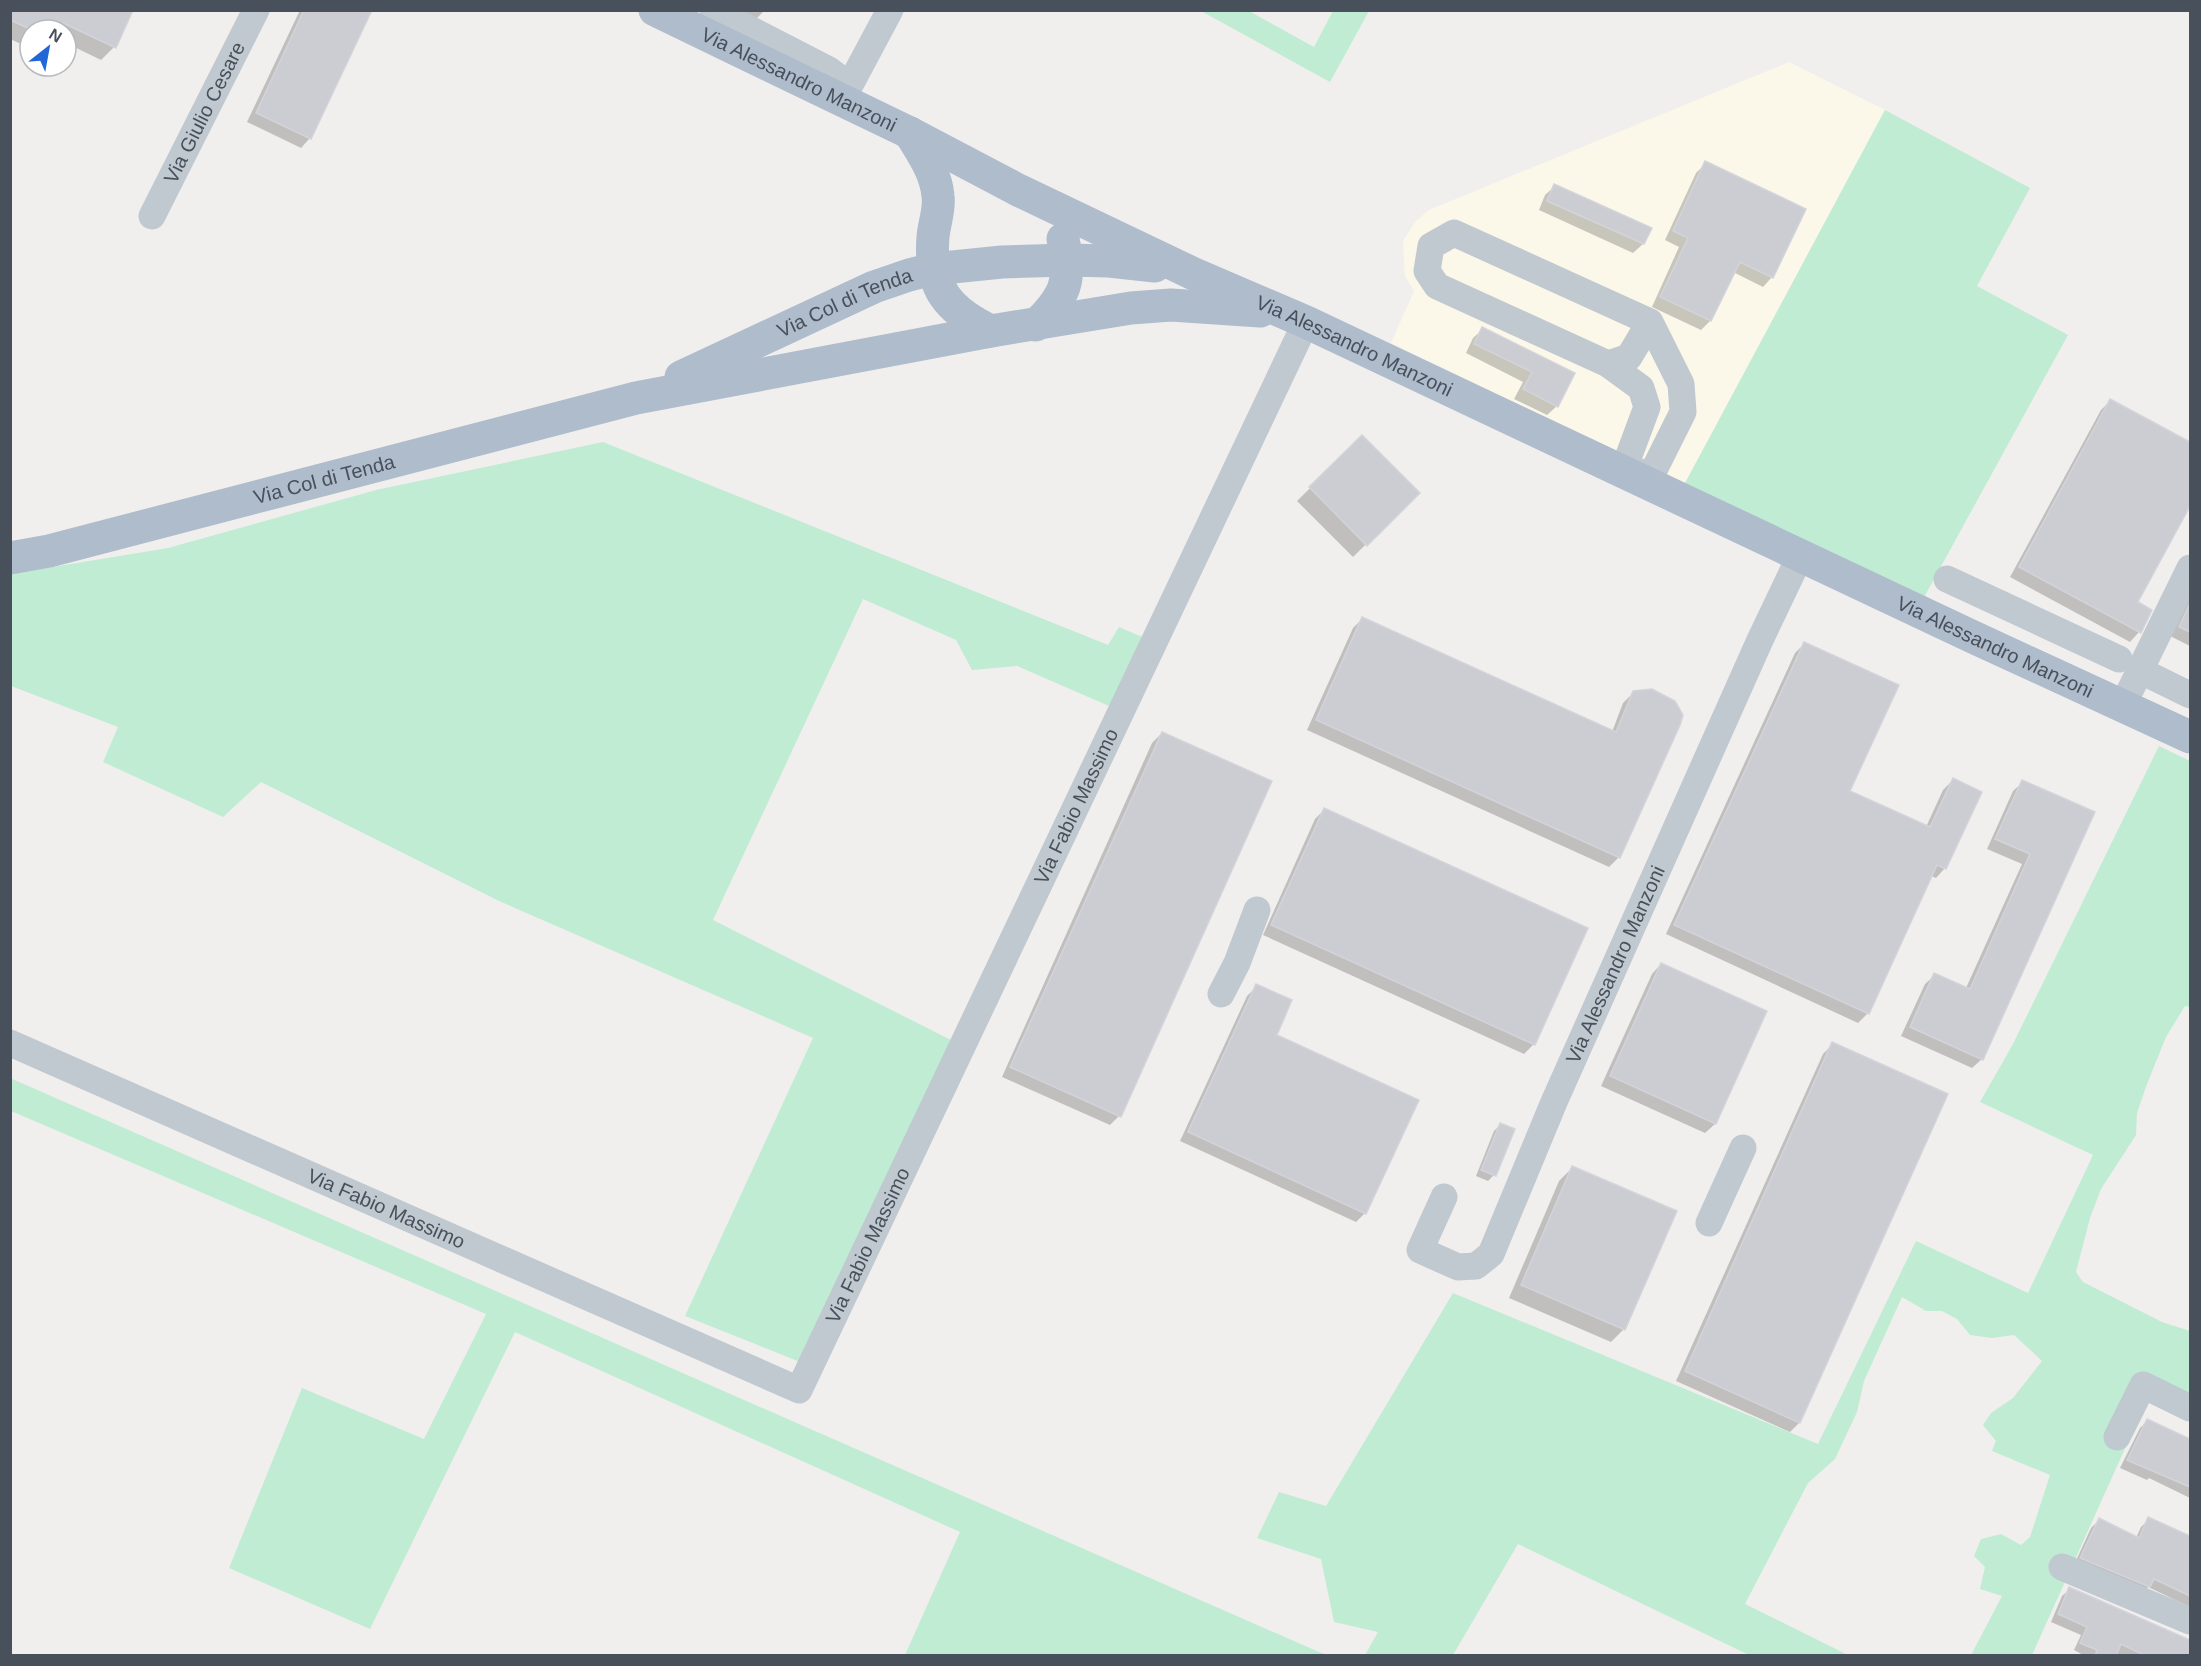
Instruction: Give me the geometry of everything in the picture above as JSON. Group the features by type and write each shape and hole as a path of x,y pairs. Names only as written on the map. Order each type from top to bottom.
{"main road":[{"name":"Via Alessandro Manzoni","path":"666,13 845,93 910,133 1018,190 1194,274 1296,317 1973,637 2190,736"},
{"name":"Via Alessandro Manzoni","path":"910,133 934,176 939,198 933,238 933,269 940,288 955,309 971,321 991,331"},
{"path":"1018,190 1050,219 1062,237 1067,260 1068,269 1063,290 1053,309 1036,325"},
{"name":"Via Col di Tenda","path":"636,398 874,287 909,274 991,263 1067,260 1144,264 1194,274"},
{"name":"Via Col di Tenda","path":"10,558 49,551 636,398 991,331 1131,308 1171,305 1296,317"}],"street":[{"name":"Via Giulio Cesare","path":"152,216 256,10"},
{"path":"713,10 829,70 845,93 890,10"},
{"path":"1454,233 1650,322 1681,384 1683,412 1654,470 1634,476 1628,458 1647,407 1641,388 1608,364 1437,286 1427,271 1431,246 1454,233"},
{"name":"Via Fabio Massimo","path":"10,1043 799,1390 1296,317"},
{"path":"1608,364 1629,357 1650,322"},
{"name":"Via Alessandro Manzoni","path":"1444,1197 1420,1250 1458,1267 1476,1266 1491,1254 1564,1080 1760,640 1801,554"},
{"path":"2122,705 2129,665 2190,568"},
{"path":"1947,579 2190,695"},
{"path":"1973,637 1990,599"},
{"path":"1221,994 1237,963 1257,910"},
{"path":"1709,1223 1743,1148"},
{"path":"2117,1437 2143,1385 2190,1408"},
{"path":"2062,1567 2190,1621"}],"shaded area":[{"path":"1789,62 1885,110 1684,485 1391,343 1414,291 1405,276 1403,241 1415,222 1429,210"}],"green space":[{"path":"1201,11 1249,11 1314,47 1333,11 1369,11 1330,82"},
{"path":"1885,110 2030,188 1977,286 2068,335 1922,601 1684,485"},
{"path":"603,442 1108,645 1119,627 1147,639 1109,706 1017,666 972,670 956,640 863,599 713,920 953,1041 800,1362 685,1316 813,1038 499,901 261,782 223,817 103,762 118,727 11,686 10,574 168,548 376,490"},
{"path":"2159,746 2190,761 2190,1007 2185,1006 2166,1037 2137,1113 2136,1135 2101,1189 2090,1218 2076,1272 2083,1282 2162,1322 2190,1331 2190,1395 2155,1382 2032,1655 1971,1655 2002,1596 1980,1589 1985,1567 1974,1556 1981,1539 2001,1534 2021,1545 2030,1537 2050,1475 1992,1451 1996,1441 1983,1425 1991,1413 2013,1398 2042,1361 2014,1335 1992,1338 1970,1335 1957,1319 1942,1311 1926,1311 1902,1297 1864,1381 1857,1412 1835,1459 1808,1483 1745,1604 1848,1655 1749,1655 1518,1544 1453,1655 1365,1655 1378,1632 1334,1622 1321,1559 1257,1538 1279,1492 1326,1506 1453,1293 1818,1444 1916,1241 2028,1293 2093,1155 1980,1102 2013,1044"},
{"path":"10,1078 1328,1655 905,1655 960,1532 515,1332 370,1629 229,1568 302,1388 424,1439 486,1314 11,1111"}],"building":[{"path":"10,10 133,10 116,48 78,30 78,18 18,18 18,24 10,20"},
{"path":"304,10 372,10 311,139 256,113"},
{"path":"1705,161 1806,209 1773,278 1740,262 1711,321 1660,297 1688,238 1673,231"},
{"path":"1554,184 1652,228 1644,244 1547,201"},
{"path":"1482,327 1575,373 1558,407 1523,389 1532,372 1474,344"},
{"path":"2110,399 2190,442 2190,506 2138,602 2152,610 2141,633 2019,567"},
{"path":"1362,435 1420,493 1367,546 1309,487"},
{"path":"2190,603 2190,632 2179,627"},
{"path":"1362,617 1616,732 1633,691 1652,689 1675,701 1683,715 1680,725 1620,858 1316,720"},
{"path":"1804,642 1899,685 1850,791 1930,827 1953,778 1982,792 1946,869 1937,865 1869,1014 1674,925"},
{"path":"1162,732 1272,781 1121,1117 1010,1067"},
{"path":"2022,780 2095,812 1983,1060 1910,1027 1934,973 1970,989 2030,854 1995,839"},
{"path":"1324,808 1588,928 1535,1045 1271,925"},
{"path":"1661,963 1767,1011 1716,1124 1610,1076"},
{"path":"1256,984 1292,1000 1277,1035 1419,1100 1366,1214 1188,1132"},
{"path":"1832,1042 1948,1094 1800,1423 1685,1371"},
{"path":"1500,1123 1515,1129 1496,1176 1481,1170"},
{"path":"1572,1166 1677,1211 1625,1330 1521,1285"},
{"path":"2147,1419 2190,1439 2190,1487 2127,1460"},
{"path":"2148,1517 2190,1536 2190,1596 2154,1579 2150,1587 2080,1558 2099,1518 2139,1538"},
{"path":"2069,1587 2190,1640 2190,1656 2146,1656 2121,1644 2116,1656 2095,1656 2097,1650 2080,1643 2087,1627 2058,1614"}]}
